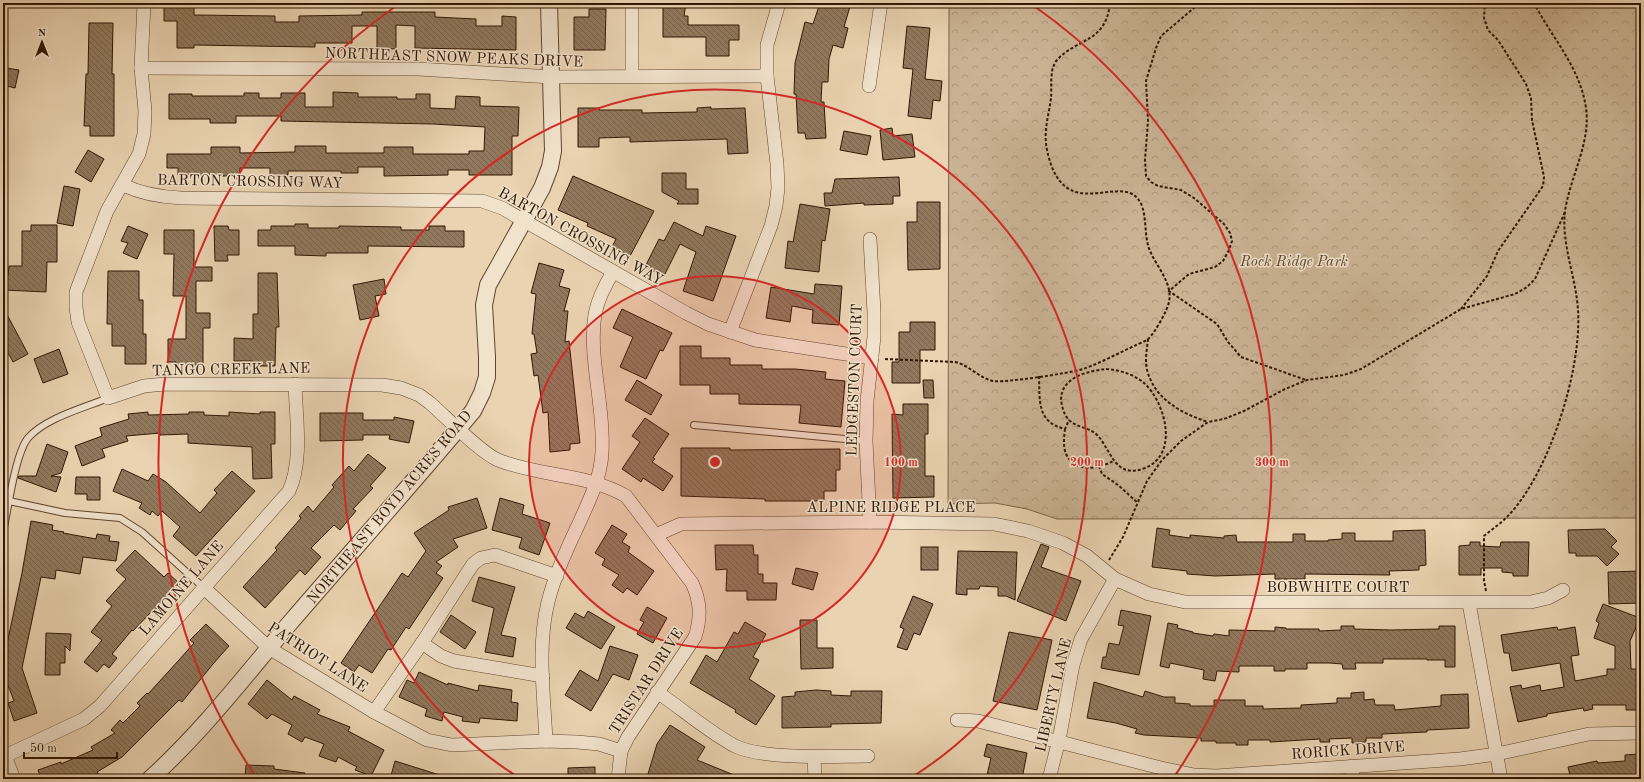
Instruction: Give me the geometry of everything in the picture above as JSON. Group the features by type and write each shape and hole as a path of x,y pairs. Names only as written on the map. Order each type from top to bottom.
{"street":[{"path":"108,398 78,322 76,292 107,211 123,185 139,154 144,134 145,111 140,68 144,3"},
{"name":"NORTHEAST BOYD ACRES ROAD","path":"150,779 182,750 220,707 459,428 472,411 482,393 486,377 487,357 484,305 488,284 542,188 550,167 553,151 549,3"},
{"path":"632,3 632,76"},
{"path":"730,332 771,226 776,206 777,164 767,76 767,45 779,3"},
{"path":"869,86 881,3"},
{"name":"NORTHEAST SNOW PEAKS DRIVE","path":"140,68 418,69 552,77 767,76"},
{"name":"BARTON CROSSING WAY","path":"123,185 139,192 162,197 181,198 482,200 502,208 686,313 730,332 755,340 872,358"},
{"name":"LEDGESTON COURT","path":"870,239 874,312 874,337 866,441 870,522"},
{"path":"546,741 542,653 548,602 563,558 596,482 601,466 602,436 594,334 598,301 613,272"},
{"name":"TANGO CREEK LANE","path":"108,398 144,386 165,384 362,384 401,388 419,395 459,428"},
{"name":"LAMOINE LANE","path":"4,755 79,722 100,706 203,586 288,491 295,478 297,457 295,384"},
{"name":"TRISTAR DRIVE","path":"459,428 496,459 510,464 596,482 613,488 626,496 692,583 698,596 700,623 695,638 657,692 628,737 621,751 618,779"},
{"name":"ALPINE RIDGE PLACE","path":"656,535 681,524 870,522 994,524 1028,531 1063,543 1086,556 1115,579"},
{"path":"374,712 422,643 472,564 481,558 495,555 557,576"},
{"name":"BOBWHITE COURT","path":"1115,579 1149,594 1185,602 1530,602 1548,598 1563,590"},
{"name":"LIBERTY LANE","path":"1049,779 1059,740 1073,665 1081,639 1115,579"},
{"name":"PATRIOT LANE","path":"203,586 269,648 374,712 427,740 452,745 546,741 598,744 621,751"},
{"path":"1469,603 1501,779"},
{"path":"422,643 441,656 454,661 544,676"},
{"path":"657,692 736,746 770,754 814,757 868,756"},
{"name":"RORICK DRIVE","path":"957,720 978,721 1194,774 1216,776 1353,773 1497,754 1589,734 1641,733"},
{"path":"4,755 14,779"},
{"path":"814,757 815,779"}],"lane":[{"name":"TANGO CREEK LANE","path":"3,532 21,452 28,438 48,423 108,398"},
{"path":"694,426 866,441"},
{"name":"PATRIOT LANE","path":"9,501 65,513 120,518 142,532 203,586"}],"path":[{"path":"1110,3 1109,13 1105,23 1097,32 1084,43 1065,53 1056,61 1053,67 1050,100 1046,118 1046,149 1053,170 1068,189 1077,193 1089,194 1122,190 1135,197 1141,205 1150,251 1165,278 1169,290 1170,301 1166,312 1148,339 1146,360 1147,373 1156,391 1173,406 1193,417 1208,422"},
{"path":"1169,290 1189,274 1215,267 1223,261 1230,250 1232,241 1230,233 1224,224 1194,198 1181,190 1158,186 1151,182 1146,176 1144,160 1148,121 1146,81 1152,61 1161,36 1198,3"},
{"path":"1461,309 1487,276 1498,251 1543,186 1544,177 1532,120 1531,98 1529,91 1514,63 1498,40 1488,30 1484,18 1486,3"},
{"path":"1104,569 1123,537 1155,468 1181,441 1208,422 1224,419 1244,411 1285,389 1307,380 1344,375 1361,369 1461,309 1515,294 1527,287 1535,279 1565,211 1581,152 1585,132 1586,108 1573,65 1534,3"},
{"path":"1486,602 1486,586 1484,581 1484,536 1507,518 1524,496 1540,468 1561,416 1573,371 1578,311 1576,291 1569,261 1565,211"},
{"path":"1169,290 1217,324 1228,342 1241,357 1307,380"},
{"path":"872,358 956,362 963,364 992,381 1006,382 1082,370 1148,339"},
{"path":"1106,369 1126,373 1143,382 1154,394 1161,408 1166,428 1163,446 1155,461 1145,468 1134,470 1124,468 1114,461 1098,436 1090,429 1069,420 1062,406 1062,392 1070,381 1083,374 1106,369"},
{"path":"1082,370 1083,374"},
{"path":"1039,376 1039,404 1043,414 1057,427 1065,429"},
{"path":"1069,420 1065,429 1066,454 1074,463 1082,468 1099,466 1114,461"},
{"path":"1155,461 1155,468"},
{"path":"1099,466 1102,474 1118,485 1138,503"}],"green space":[{"name":"Rock Ridge Park","path":"949,3 1641,3 1641,518 1057,519 1027,509 995,503 948,504"}],"building":[{"path":"663,3 686,3 684,16 688,16 688,25 739,25 739,40 729,40 729,56 706,56 706,37 663,37"},
{"path":"820,3 851,3 844,27 848,28 843,48 833,45 829,59 828,82 822,82 821,102 824,102 826,138 806,139 805,133 798,133 796,94 794,94 795,63 805,22 813,24"},
{"path":"164,7 194,7 194,15 275,16 275,22 299,22 299,16 362,15 362,12 435,12 435,17 476,19 476,26 502,26 502,16 516,17 516,50 415,48 415,26 396,25 396,49 377,48 377,26 352,26 352,43 315,43 315,47 194,45 194,48 177,48 177,21 164,21"},
{"path":"589,9 606,9 605,50 574,50 574,17 589,17"},
{"path":"89,23 113,23 112,74 114,74 114,136 90,136 90,126 84,126 86,74 88,74"},
{"path":"907,26 930,28 925,79 942,81 940,101 933,100 931,119 908,116 913,69 903,68"},
{"path":"6,68 19,70 15,88 3,85"},
{"path":"333,92 358,93 358,97 397,97 397,99 416,99 416,94 430,94 430,108 455,109 456,96 480,97 480,106 519,107 518,136 512,136 512,175 469,175 469,170 448,170 448,175 384,176 384,167 358,167 358,173 341,173 341,171 288,171 288,175 270,176 270,168 240,168 240,176 211,176 178,175 178,168 167,168 167,154 211,154 211,147 240,147 240,153 295,152 295,146 326,146 326,153 384,153 384,147 413,147 413,154 469,154 469,151 484,151 485,127 433,124 281,121 281,116 236,116 236,123 210,123 210,119 169,119 169,94 192,94 192,96 244,96 244,93 259,93 259,98 281,98 281,93 305,93 305,107 333,107"},
{"path":"711,107 711,109 745,108 748,153 728,154 727,139 630,142 630,137 599,138 599,147 578,147 578,108 599,108 599,110 642,110 642,113 697,112 697,108"},
{"path":"892,128 893,136 912,134 915,157 883,160 880,130"},
{"path":"844,131 871,136 867,155 840,150"},
{"path":"88,150 104,159 91,182 75,172"},
{"path":"662,173 686,173 686,189 698,189 698,204 677,204 679,201 662,192"},
{"path":"573,176 654,211 630,256 612,247 616,239 587,226 588,223 558,210"},
{"path":"899,177 900,196 893,196 893,204 864,205 864,203 825,206 824,193 832,193 835,179"},
{"path":"64,186 80,189 73,226 57,223"},
{"path":"917,202 940,202 940,269 908,270 907,222 917,222"},
{"path":"800,204 830,209 825,241 822,240 819,272 785,268 788,241 793,242"},
{"path":"674,222 703,236 706,226 736,236 713,301 683,291 696,252 680,244 664,276 645,267 659,239 664,241"},
{"path":"295,224 308,224 308,228 339,228 339,226 401,227 401,230 429,230 429,226 445,226 445,231 464,231 464,247 368,246 368,253 326,253 326,256 295,255 295,246 258,246 258,230 271,230 271,226 295,226"},
{"path":"31,225 57,225 57,262 47,262 46,292 3,290 3,276 8,276 9,266 22,266 22,231 31,231"},
{"path":"128,226 148,234 137,259 123,253 128,243 121,241"},
{"path":"214,226 228,226 229,230 239,230 239,255 227,255 228,261 215,261"},
{"path":"164,230 194,230 194,267 212,267 212,281 196,281 196,313 210,313 210,328 203,328 203,365 176,365 176,362 168,362 168,339 186,339 186,296 173,296 174,254 164,254"},
{"path":"539,263 564,270 559,286 570,289 564,311 568,311 565,342 569,341 580,443 570,444 570,450 550,452 548,412 543,413 538,375 534,376 531,354 537,353 534,334 532,334 536,294 531,293"},
{"path":"108,271 139,271 139,300 143,300 143,334 146,334 146,364 125,364 125,346 112,346 112,324 107,324"},
{"path":"258,273 277,273 279,327 276,327 275,366 252,366 252,361 234,361 234,338 253,339 253,314 258,314"},
{"path":"384,279 386,294 375,296 379,316 360,320 353,285"},
{"path":"815,284 842,286 839,325 812,323 813,310 792,306 790,322 766,318 771,287 814,294"},
{"path":"3,307 28,354 13,362 3,343"},
{"path":"622,309 672,333 663,351 660,350 646,379 620,367 633,337 613,328"},
{"path":"910,322 935,322 935,350 920,350 920,383 892,383 892,362 899,362 899,332 910,332"},
{"path":"680,346 701,346 701,358 730,358 730,365 762,365 762,369 795,369 826,372 825,379 845,381 841,427 799,423 801,405 739,404 739,394 710,394 710,385 680,385"},
{"path":"59,349 68,374 43,383 34,359"},
{"path":"637,380 662,395 651,415 625,400"},
{"path":"923,380 933,380 934,398 924,398"},
{"path":"903,404 928,404 928,434 925,434 925,476 934,476 934,497 893,498 892,414 903,415"},
{"path":"148,412 148,415 204,412 204,415 229,416 229,412 260,414 260,412 275,412 275,444 271,444 272,478 253,479 252,447 188,443 188,434 160,435 160,433 126,436 128,441 102,449 105,457 82,466 75,446 102,436 100,428 129,419 128,414"},
{"path":"320,413 363,413 363,420 394,420 394,417 414,421 409,443 389,439 390,435 363,435 363,440 320,441"},
{"path":"645,418 669,434 653,458 655,459 652,462 673,476 663,491 643,478 641,482 622,469 640,442 632,436"},
{"path":"47,444 68,452 61,473 51,476 61,477 56,492 18,478 19,476 36,476"},
{"path":"681,448 730,448 730,450 840,449 840,470 836,470 836,491 824,491 824,501 765,501 765,499 681,496"},
{"path":"368,454 386,468 370,486 373,488 353,509 356,511 340,530 334,525 311,548 321,557 305,575 300,570 265,608 243,587 277,550 275,548 301,518 299,516 308,506 313,512 334,487 332,485 349,466 354,471"},
{"path":"122,469 148,481 153,474 166,482 200,513 217,493 214,490 232,471 255,491 196,556 173,536 180,527 162,511 158,516 152,511 150,515 139,508 142,503 113,491"},
{"path":"76,477 100,477 100,500 87,500 87,494 75,494"},
{"path":"477,498 487,528 453,539 458,547 436,562 442,566 436,573 443,578 409,629 406,627 391,650 388,649 372,673 359,665 354,672 341,663 402,573 408,577 426,551 414,533 449,510 448,507"},
{"path":"500,498 524,505 522,514 550,523 539,555 519,548 522,538 492,530"},
{"path":"31,521 53,525 52,530 64,532 63,533 96,539 97,534 110,536 109,541 119,542 116,561 83,557 80,574 56,570 55,579 41,577 22,668 37,713 14,721 8,703 14,701 3,672 3,663 22,573"},
{"path":"612,525 627,534 622,542 630,547 628,552 654,571 637,595 627,588 623,593 612,585 619,575 602,565 605,559 595,553"},
{"path":"1157,528 1170,530 1169,535 1190,538 1190,535 1224,538 1224,536 1236,535 1237,542 1293,542 1293,534 1305,534 1305,541 1328,541 1342,539 1342,533 1355,533 1355,541 1393,541 1393,531 1425,530 1426,565 1419,566 1419,570 1389,571 1390,575 1305,574 1305,579 1275,579 1275,574 1215,576 1187,574 1187,571 1152,567"},
{"path":"1605,529 1617,541 1611,547 1619,554 1607,566 1597,556 1576,556 1576,553 1569,553 1568,530"},
{"path":"1470,542 1480,542 1480,546 1500,547 1501,542 1529,542 1528,576 1513,576 1513,573 1502,572 1502,568 1481,568 1481,575 1459,575 1459,546 1470,545"},
{"path":"1041,544 1049,547 1041,567 1081,581 1066,621 1017,601"},
{"path":"715,545 753,545 754,555 758,555 758,574 763,574 763,583 777,583 776,600 747,600 747,591 726,591 727,569 716,570"},
{"path":"921,547 938,547 938,570 921,570"},
{"path":"135,550 164,577 168,573 180,584 154,611 153,610 133,631 132,630 112,654 117,658 109,668 104,664 97,672 84,662 102,640 91,632 112,606 106,601 126,579 116,570"},
{"path":"958,551 1017,552 1015,600 1006,596 998,596 998,587 980,586 979,589 967,589 967,595 956,594"},
{"path":"796,568 818,573 813,590 792,584"},
{"path":"1641,571 1641,603 1609,604 1608,572"},
{"path":"479,577 515,587 501,635 516,638 513,657 485,652 494,608 472,601"},
{"path":"913,596 933,604 920,635 914,633 907,650 897,647 904,629 900,627"},
{"path":"1603,604 1640,618 1630,641 1631,669 1640,669 1640,710 1626,710 1626,705 1592,705 1593,709 1584,711 1583,708 1547,714 1547,716 1518,722 1510,687 1521,685 1522,689 1540,685 1541,691 1564,687 1560,663 1512,671 1509,653 1504,653 1501,635 1557,627 1558,630 1575,627 1579,655 1571,656 1575,681 1607,675 1607,669 1615,669 1615,646 1594,638 1599,623 1596,621"},
{"path":"647,607 667,618 653,643 637,634 644,622 640,620"},
{"path":"1121,610 1151,616 1139,675 1101,668 1103,657 1106,657 1109,643 1119,645 1124,626 1118,625"},
{"path":"588,611 615,627 601,649 566,628 575,613 584,618"},
{"path":"451,615 476,632 465,649 440,632"},
{"path":"800,620 817,620 817,648 833,648 833,668 801,669"},
{"path":"745,622 766,634 753,657 759,660 749,679 775,696 756,725 735,712 736,710 690,683 706,655 717,662 734,632 738,634"},
{"path":"1168,623 1178,625 1177,628 1193,633 1213,636 1214,634 1229,636 1229,630 1275,631 1275,627 1286,629 1319,629 1319,631 1341,630 1341,626 1354,626 1354,629 1391,630 1439,629 1439,626 1455,626 1455,667 1445,667 1445,660 1427,659 1383,659 1383,663 1355,663 1356,669 1343,669 1342,664 1330,663 1307,663 1307,669 1285,669 1285,671 1274,671 1274,666 1239,666 1239,672 1217,671 1215,681 1203,679 1204,670 1170,663 1169,668 1160,666"},
{"path":"206,624 229,646 182,702 179,700 122,757 97,772 99,775 90,779 41,779 38,770 61,762 61,764 93,750 91,747 115,733 111,730 120,720 123,723 140,706 137,703 147,693 148,694 194,643 190,640"},
{"path":"1009,632 1052,640 1037,710 993,701"},
{"path":"46,633 71,634 70,651 65,646 65,663 60,663 60,675 45,675"},
{"path":"610,646 638,655 629,680 613,674 591,711 565,695 580,670 598,681"},
{"path":"419,672 448,685 448,683 478,691 479,685 512,690 511,702 518,703 517,721 480,718 479,723 462,721 463,717 444,712 442,721 425,716 427,709 399,697 407,680 414,683"},
{"path":"267,680 292,700 294,696 320,710 317,714 350,727 348,731 384,750 371,776 355,770 357,767 338,757 336,762 319,756 324,744 305,737 302,742 288,734 292,725 272,714 267,719 248,704"},
{"path":"1094,682 1143,697 1145,691 1164,697 1175,697 1175,703 1190,704 1190,706 1214,706 1214,700 1245,700 1245,706 1263,706 1263,709 1301,708 1301,705 1337,703 1337,698 1351,698 1351,693 1364,692 1364,700 1374,699 1375,705 1394,705 1395,710 1441,706 1441,695 1468,694 1469,728 1382,734 1382,738 1366,738 1366,742 1352,743 1352,738 1329,739 1330,742 1320,742 1320,739 1270,742 1270,740 1248,740 1248,745 1236,745 1236,743 1201,741 1201,738 1144,735 1135,733 1137,729 1116,723 1087,718"},
{"path":"816,690 831,691 831,695 851,696 851,691 882,691 881,723 831,724 831,727 782,728 782,697 795,696 795,692"},
{"path":"670,725 705,747 697,760 744,779 663,779 648,774 657,744"},
{"path":"987,744 1027,753 1022,779 986,779 991,758 984,756"},
{"path":"1638,754 1638,763 1641,763 1641,779 1571,779 1568,767 1597,761 1598,763 1625,761 1625,755"},
{"path":"395,761 446,777 446,779 390,779"},
{"path":"246,765 274,766 274,769 305,773 304,779 245,779"},
{"path":"595,767 595,779 568,779 568,768"}]}
